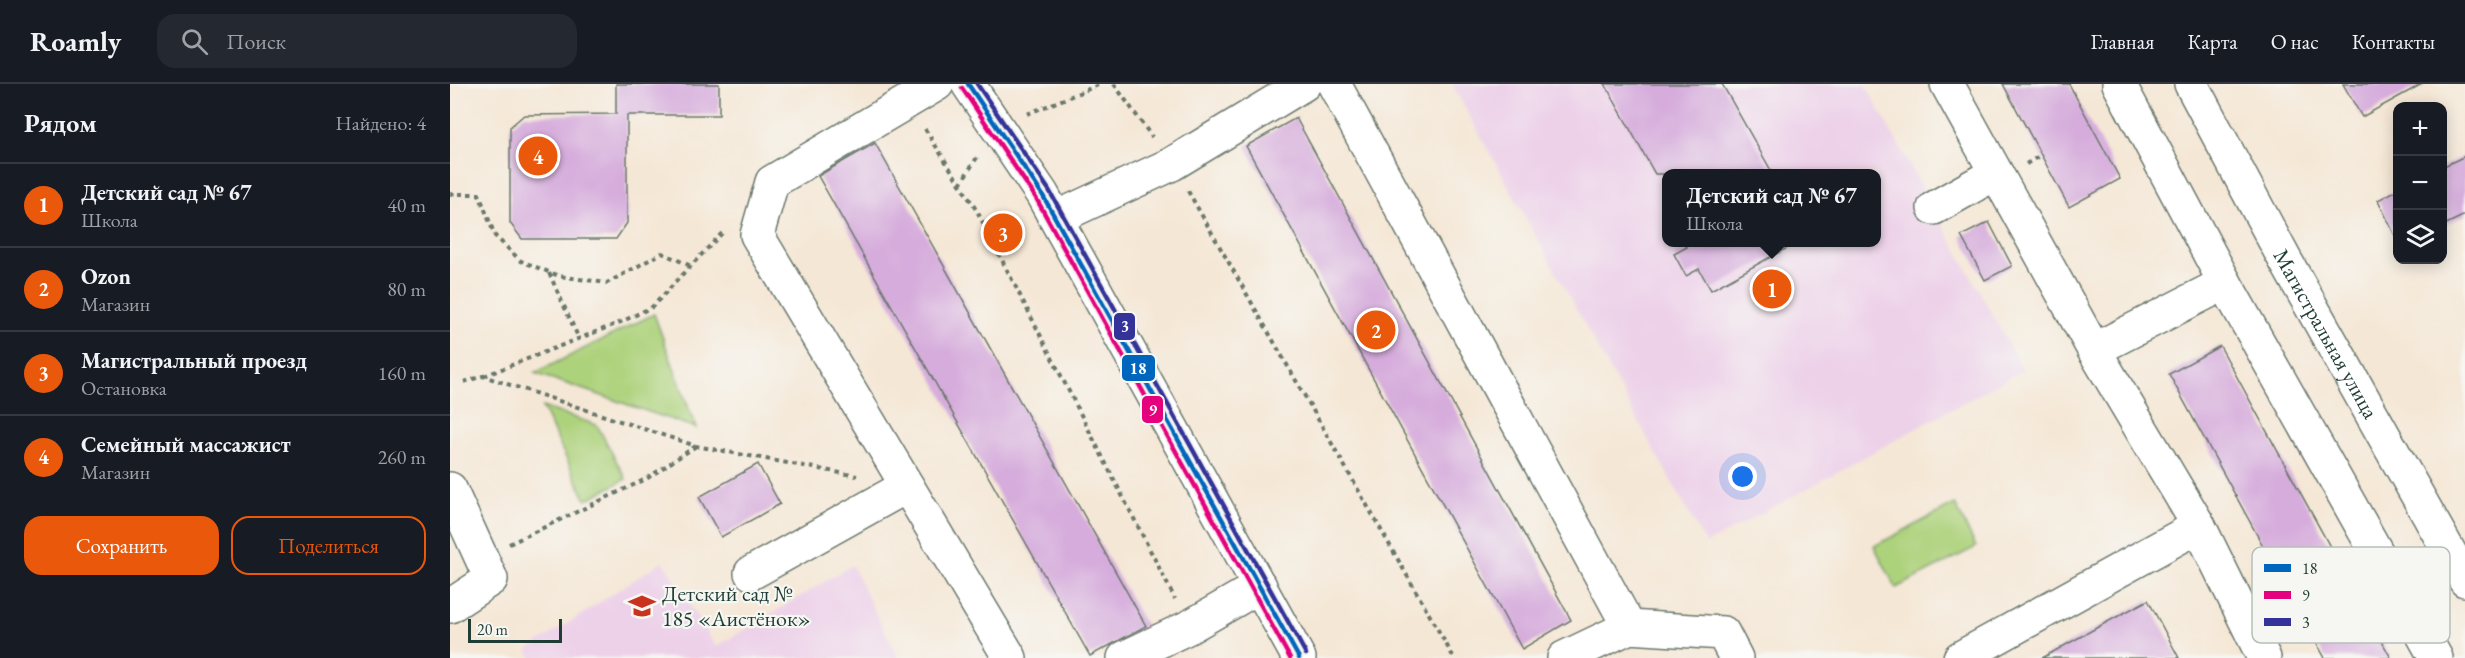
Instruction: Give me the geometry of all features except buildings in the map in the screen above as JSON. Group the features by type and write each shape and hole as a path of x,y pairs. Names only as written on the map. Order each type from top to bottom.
{"street":[{"path":"937,84 772,182 757,235 1010,658"},
{"path":"968,84 998,125 1056,218 1299,658"},
{"path":"1056,218 1172,164 1304,84"},
{"path":"1334,84 1629,627"},
{"path":"1947,84 2094,350 2199,526 2252,634"},
{"path":"2119,84 2225,283 2374,547"},
{"name":"Магистральная улица","path":"2191,84 2284,258 2446,547"},
{"path":"1934,208 1996,173"},
{"path":"2094,350 2225,283"},
{"path":"751,573 907,486"},
{"path":"450,489 491,579 450,606"},
{"path":"1960,658 2199,526"},
{"name":"Магистральная улица","path":"2450,553 2465,580"},
{"path":"1124,658 1189,627 1260,586"},
{"path":"1564,658 1629,627 1723,633 1736,658"},
{"path":"2257,643 2264,658"},
{"path":"2428,643 2436,658"}],"path":[{"path":"1114,84 1172,164 1454,658"},
{"path":"901,107 926,129 977,211 1189,627"},
{"path":"450,194 479,194 495,236 521,261 559,276 607,283 662,253 691,266"},
{"path":"464,382 579,339 652,307 729,226"},
{"path":"549,272 579,339"},
{"path":"483,376 696,446 907,486"},
{"path":"481,557 646,479 696,446"}],"shaded area":[{"path":"1452,84 1865,84 2023,370 1706,544"},
{"name":"Детский сад № 185 «Аистёнок»","path":"663,561 716,647 852,565 898,658 532,658 527,650"}],"green space":[{"path":"654,314 696,428 535,373"},
{"path":"542,407 597,425 626,479 586,500"},
{"path":"1955,504 1976,547 1896,588 1874,546"}],"transit line":[{"name":"18","path":"968,84 1042,194 1299,658"},
{"name":"3","path":"977,84 1049,190 1306,654"},
{"name":"9","path":"962,88 1036,198 1290,658"}],"place":[{"name":"Семейный массажист","path":"538,156"},
{"name":"Магистральный проезд","path":"1003,233"},
{"name":"Детский сад № 67","path":"1772,289"},
{"name":"Ozon","path":"1376,330"},
{"name":"Детский сад № 185 «Аистёнок»","path":"642,606"}]}
